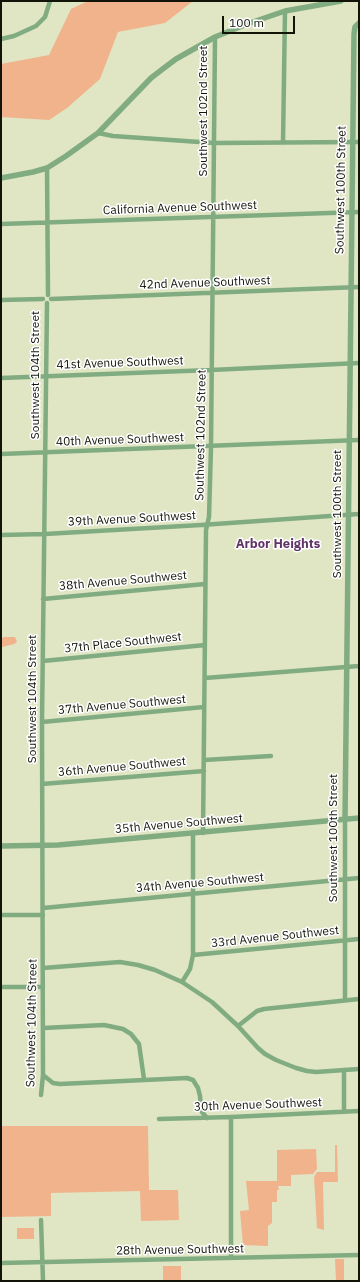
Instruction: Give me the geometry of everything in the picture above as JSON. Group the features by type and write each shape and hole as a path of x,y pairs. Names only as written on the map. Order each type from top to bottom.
{"street":[{"path":"1,39 14,36 36,26 45,16 50,1"},
{"path":"1,178 48,168 85,144 164,68 176,59 215,37 285,11 341,1"},
{"path":"283,144 285,11"},
{"name":"Southwest 100th Street","path":"345,1000 349,364 352,142 356,70 354,34 357,25"},
{"name":"Southwest 102nd Street","path":"204,833 205,584 206,530 209,518 211,447 215,37"},
{"path":"98,133 113,136 214,143 283,144 359,142"},
{"name":"Southwest 104th Street","path":"48,168 49,297"},
{"name":"California Avenue Southwest","path":"1,224 359,212"},
{"name":"42nd Avenue Southwest","path":"49,297 212,293 359,287"},
{"path":"1,300 50,302 49,297"},
{"name":"Southwest 104th Street","path":"41,1095 43,1075 42,722 46,453 45,301"},
{"name":"41st Avenue Southwest","path":"1,378 359,363"},
{"name":"40th Avenue Southwest","path":"1,454 211,447 359,440"},
{"name":"39th Avenue Southwest","path":"1,535 45,534 359,514"},
{"name":"38th Avenue Southwest","path":"43,599 205,584"},
{"name":"37th Place Southwest","path":"43,661 205,645"},
{"path":"205,678 359,666"},
{"name":"37th Avenue Southwest","path":"42,722 204,708"},
{"path":"204,760 271,756"},
{"name":"36th Avenue Southwest","path":"42,784 204,770"},
{"name":"35th Avenue Southwest","path":"1,846 43,846 193,834 359,818"},
{"path":"182,982 190,968 193,955 193,834"},
{"name":"34th Avenue Southwest","path":"43,908 359,878"},
{"path":"1,915 43,915"},
{"name":"33rd Avenue Southwest","path":"193,955 359,939"},
{"path":"43,968 120,962 155,970 182,982 212,1002 238,1026 250,1041 265,1054 288,1065 312,1071 359,1069"},
{"path":"1,987 43,987"},
{"path":"238,1026 258,1011 264,1009 359,999"},
{"path":"43,1028 112,1025 123,1029 131,1034 139,1044 144,1079"},
{"path":"344,1070 344,1112"},
{"path":"43,1075 53,1083 60,1084 183,1077 193,1080 198,1088 202,1112 207,1118"},
{"name":"30th Avenue Southwest","path":"159,1119 359,1111"},
{"path":"231,1117 231,1258"},
{"path":"41,1220 43,1281"},
{"name":"28th Avenue Southwest","path":"1,1264 359,1255"}],"shaded area":[{"path":"88,1 193,1 165,23 118,32 100,79 67,108 49,120 1,117 1,64 49,55 71,9"},
{"path":"4,637 15,637 17,642 2,647 1,639"},
{"path":"1,1126 148,1126 149,1190 178,1190 179,1220 141,1221 140,1191 51,1193 51,1216 1,1217"},
{"path":"335,1145 337,1145 338,1182 323,1182 324,1230 317,1228 314,1177 317,1172 335,1172"},
{"path":"316,1149 317,1169 313,1174 291,1175 291,1186 278,1186 279,1190 277,1190 277,1202 272,1202 272,1223 268,1226 268,1246 243,1245 240,1211 249,1210 246,1181 277,1181 277,1150"},
{"path":"17,1228 34,1228 34,1239 17,1239"},
{"path":"335,1259 344,1259 344,1281 336,1281"},
{"path":"163,1266 181,1266 181,1281 163,1281"}],"district":[{"name":"Arbor Heights","path":"278,544"}]}
